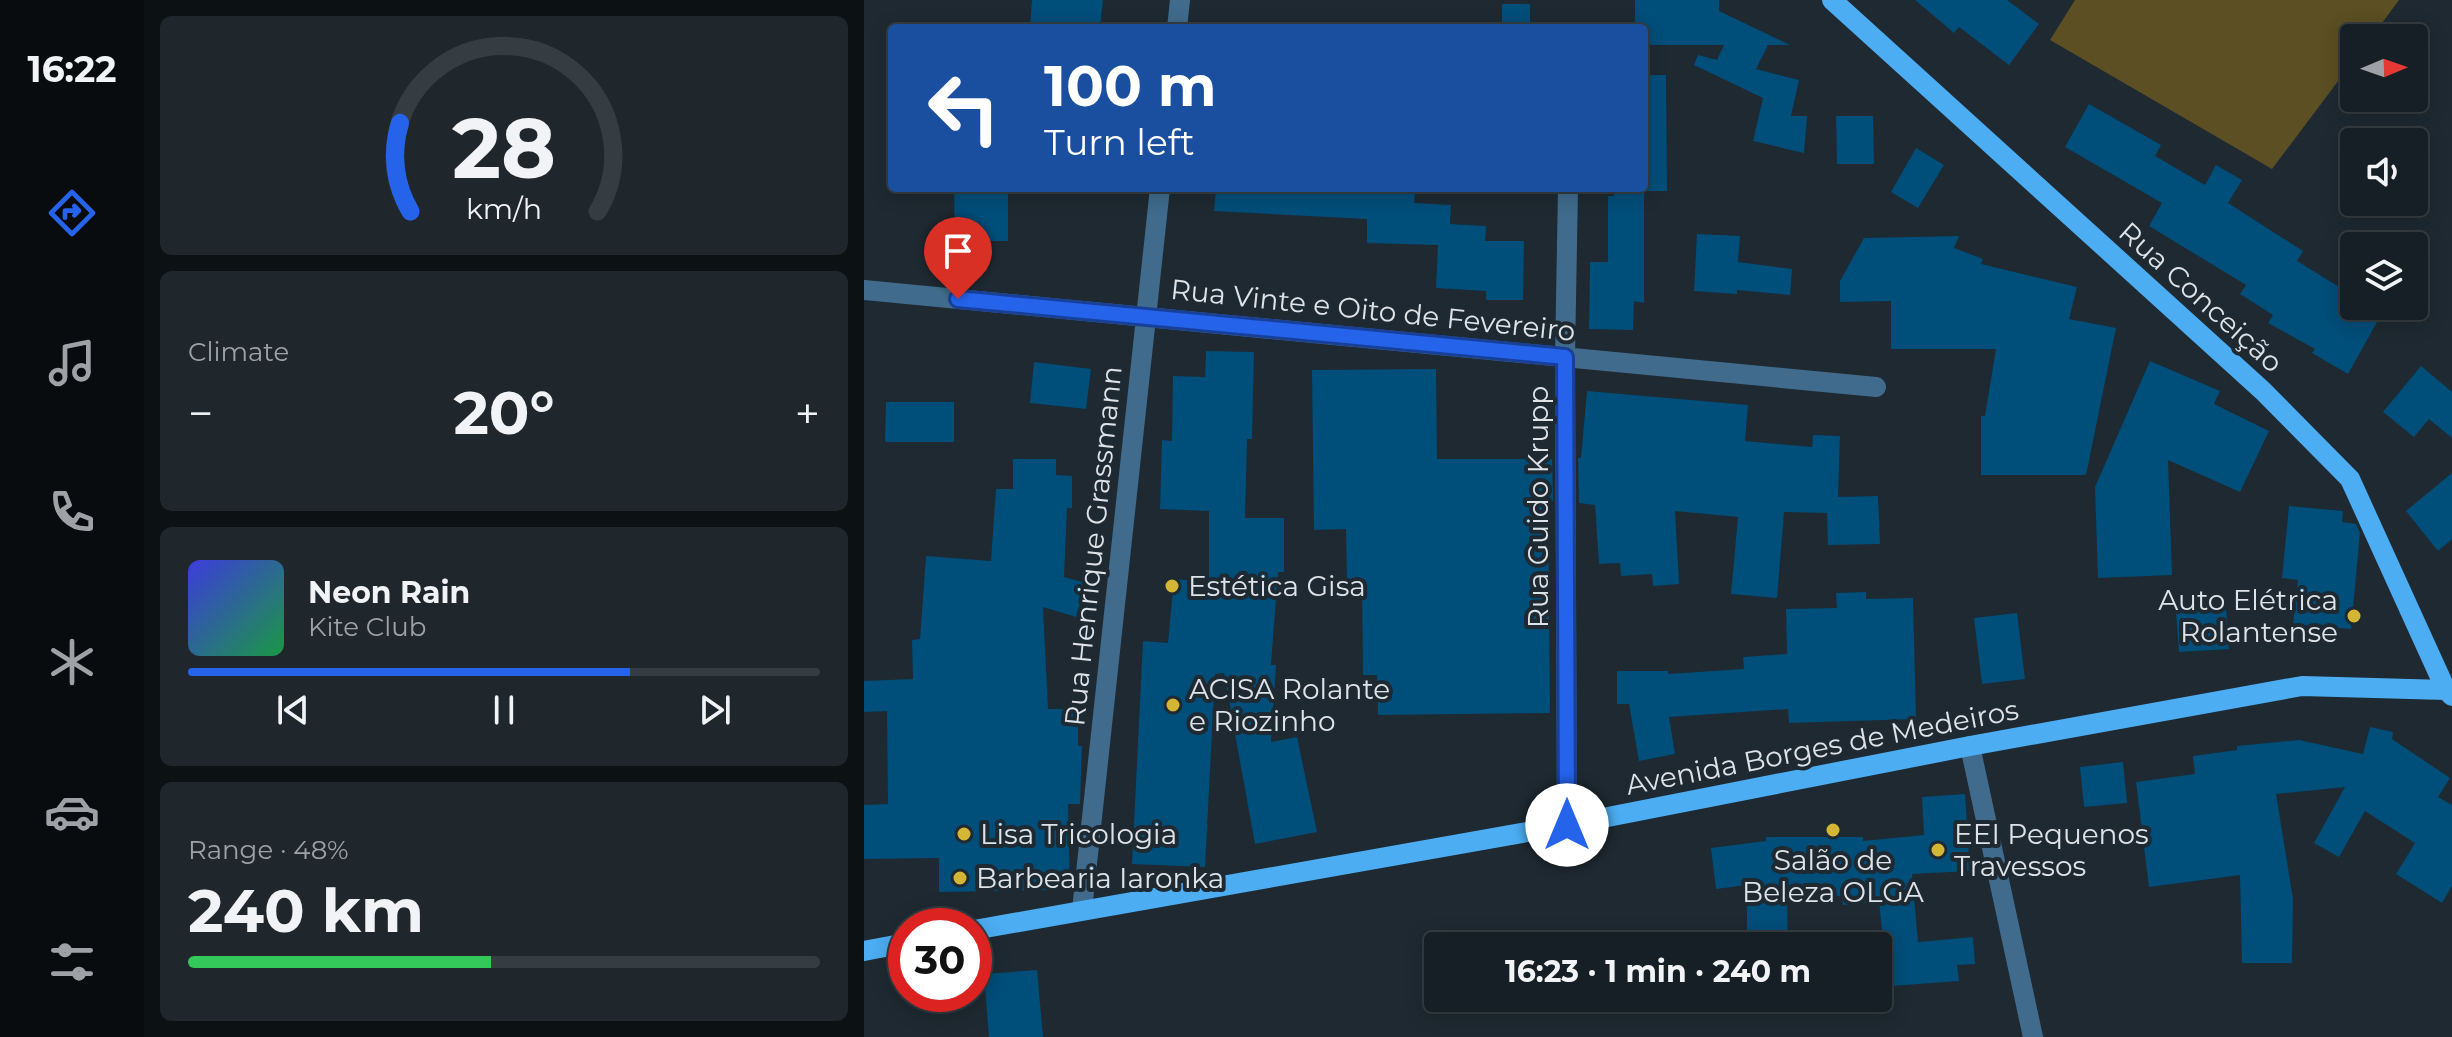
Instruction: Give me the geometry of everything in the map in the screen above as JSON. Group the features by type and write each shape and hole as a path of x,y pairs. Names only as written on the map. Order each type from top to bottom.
{"main road":[{"name":"Rua Conceição","path":"1832,0 1850,7 2263,391 2350,479 2449,693"},
{"name":"Avenida Borges de Medeiros","path":"992,927 1567,825 1970,746 2302,686 2449,693"},
{"path":"864,951 888,946"}],"street":[{"path":"1177,24 1180,0"},
{"name":"Rua Henrique Grassmann","path":"1082,910 1160,192"},
{"name":"Rua Guido Krupp","path":"1567,825 1565,357 1568,192"},
{"name":"Rua Vinte e Oito de Fevereiro","path":"864,290 1876,387"},
{"path":"1970,746 2033,1037"}],"shaded area":[{"path":"2075,0 2399,0 2381,24 2340,24 2340,79 2272,169 2050,40"}],"building":[{"path":"1032,0 1103,0 1100,24 1030,24"},
{"path":"1635,0 1719,0 1719,11 1790,45 1768,45 1756,69 1799,80 1791,116 1807,116 1804,153 1753,141 1763,98 1694,65 1698,55 1717,60 1724,45 1648,45 1648,24 1635,24"},
{"path":"1915,0 2007,0 2039,24 2009,65 1959,27 1954,33"},
{"path":"1502,4 1530,4 1530,24 1502,24"},
{"path":"1648,75 1666,75 1667,191 1648,191"},
{"path":"2089,104 2161,145 2155,156 2205,185 2216,165 2242,180 2228,203 2303,251 2297,261 2340,287 2340,320 2378,320 2348,374 2312,353 2315,349 2268,323 2273,315 2240,294 2246,285 2149,226 2162,203 2065,147"},
{"path":"1836,116 1873,116 1874,164 1837,164"},
{"path":"1916,148 1944,165 1918,208 1891,192"},
{"path":"954,192 1008,192 1008,241 955,241"},
{"path":"1216,192 1415,192 1414,203 1451,205 1450,224 1486,226 1485,241 1524,241 1523,300 1486,300 1486,291 1436,288 1438,245 1367,243 1367,219 1214,211"},
{"path":"1614,192 1644,192 1644,303 1634,301 1633,330 1589,329 1590,262 1608,262 1608,196 1614,196"},
{"path":"1697,234 1740,236 1738,262 1792,269 1790,295 1737,290 1737,294 1694,291"},
{"path":"1959,236 1954,248 1983,259 1981,264 2077,287 2069,319 2116,328 2086,475 1981,475 1981,416 1985,416 1996,349 1891,349 1891,301 1840,302 1840,281 1864,238"},
{"path":"1206,351 1254,352 1252,439 1247,439 1245,518 1284,518 1284,572 1278,572 1271,665 1276,665 1271,742 1297,737 1317,832 1255,844 1224,673 1215,674 1205,867 1132,864 1143,641 1168,643 1174,579 1209,582 1209,511 1160,509 1162,440 1172,441 1173,376 1205,377"},
{"path":"2150,361 2220,391 2214,404 2269,431 2240,492 2168,460 2172,575 2098,578 2095,487"},
{"path":"1034,362 1091,369 1086,409 1030,403"},
{"path":"2421,366 2452,392 2452,438 2429,419 2414,437 2383,412"},
{"path":"1436,369 1437,459 1552,459 1553,501 1548,500 1550,713 1378,715 1377,675 1363,675 1362,586 1347,586 1346,529 1314,530 1312,370"},
{"path":"1587,391 1748,405 1745,441 1812,447 1813,435 1840,436 1838,497 1878,496 1880,544 1828,545 1827,513 1784,512 1777,598 1731,594 1738,517 1675,511 1679,584 1653,586 1652,574 1621,576 1620,563 1599,564 1595,505 1579,503 1578,458 1581,458"},
{"path":"886,402 954,402 954,442 885,442"},
{"path":"1013,459 1056,459 1056,475 1072,476 1072,508 1067,508 1064,577 1086,583 1076,617 1043,607 1048,709 1078,709 1078,746 1082,746 1080,804 1068,804 1070,890 939,892 939,858 864,859 864,805 888,804 887,711 864,712 864,681 913,679 912,640 920,639 926,556 991,561 996,489 1013,489"},
{"path":"2452,473 2452,539 2438,551 2406,511"},
{"path":"2289,506 2343,511 2342,522 2356,524 2360,533 2351,629 2293,624 2298,580 2282,578"},
{"path":"1866,592 1866,599 1913,598 1916,719 1789,723 1788,709 1669,717 1675,754 1639,761 1629,704 1617,704 1617,671 1668,671 1668,674 1744,669 1743,657 1787,654 1786,609 1837,608 1836,593"},
{"path":"2226,608 2229,649 2179,652 2176,611"},
{"path":"2017,613 2025,679 1982,684 1974,618"},
{"path":"2370,727 2393,732 2392,739 2450,778 2438,797 2452,805 2452,886 2442,903 2396,874 2415,843 2365,811 2339,857 2314,843 2345,787 2276,794 2293,899 2292,963 2242,963 2240,875 2149,887 2136,782 2195,774 2193,756 2237,750 2237,746 2299,740 2363,754"},
{"path":"2123,762 2127,803 2084,807 2080,767"},
{"path":"1965,794 1970,871 1912,874 1918,942 1973,937 1975,964 1957,965 1959,981 1892,986 1892,932 1882,932 1879,901 1843,905 1842,896 1787,896 1788,932 1747,932 1747,885 1716,889 1711,848 1766,841 1766,837 1863,837 1863,841 1924,835 1922,797"},
{"path":"1037,970 1043,1037 989,1037 987,1012 992,1012 992,973"}],"place":[{"name":"Estética Gisa","path":"1172,586"},
{"name":"Auto Elétrica Rolantense","path":"2354,616"},
{"name":"ACISA Rolante e Riozinho","path":"1173,705"},
{"name":"Salão de Beleza OLGA","path":"1833,830"},
{"name":"Lisa Tricologia","path":"964,834"},
{"name":"EEI Pequenos Travessos","path":"1938,850"},
{"name":"Barbearia Iaronka","path":"960,878"}],"route":[{"path":"958,299 1565,357 1567,825"}]}
